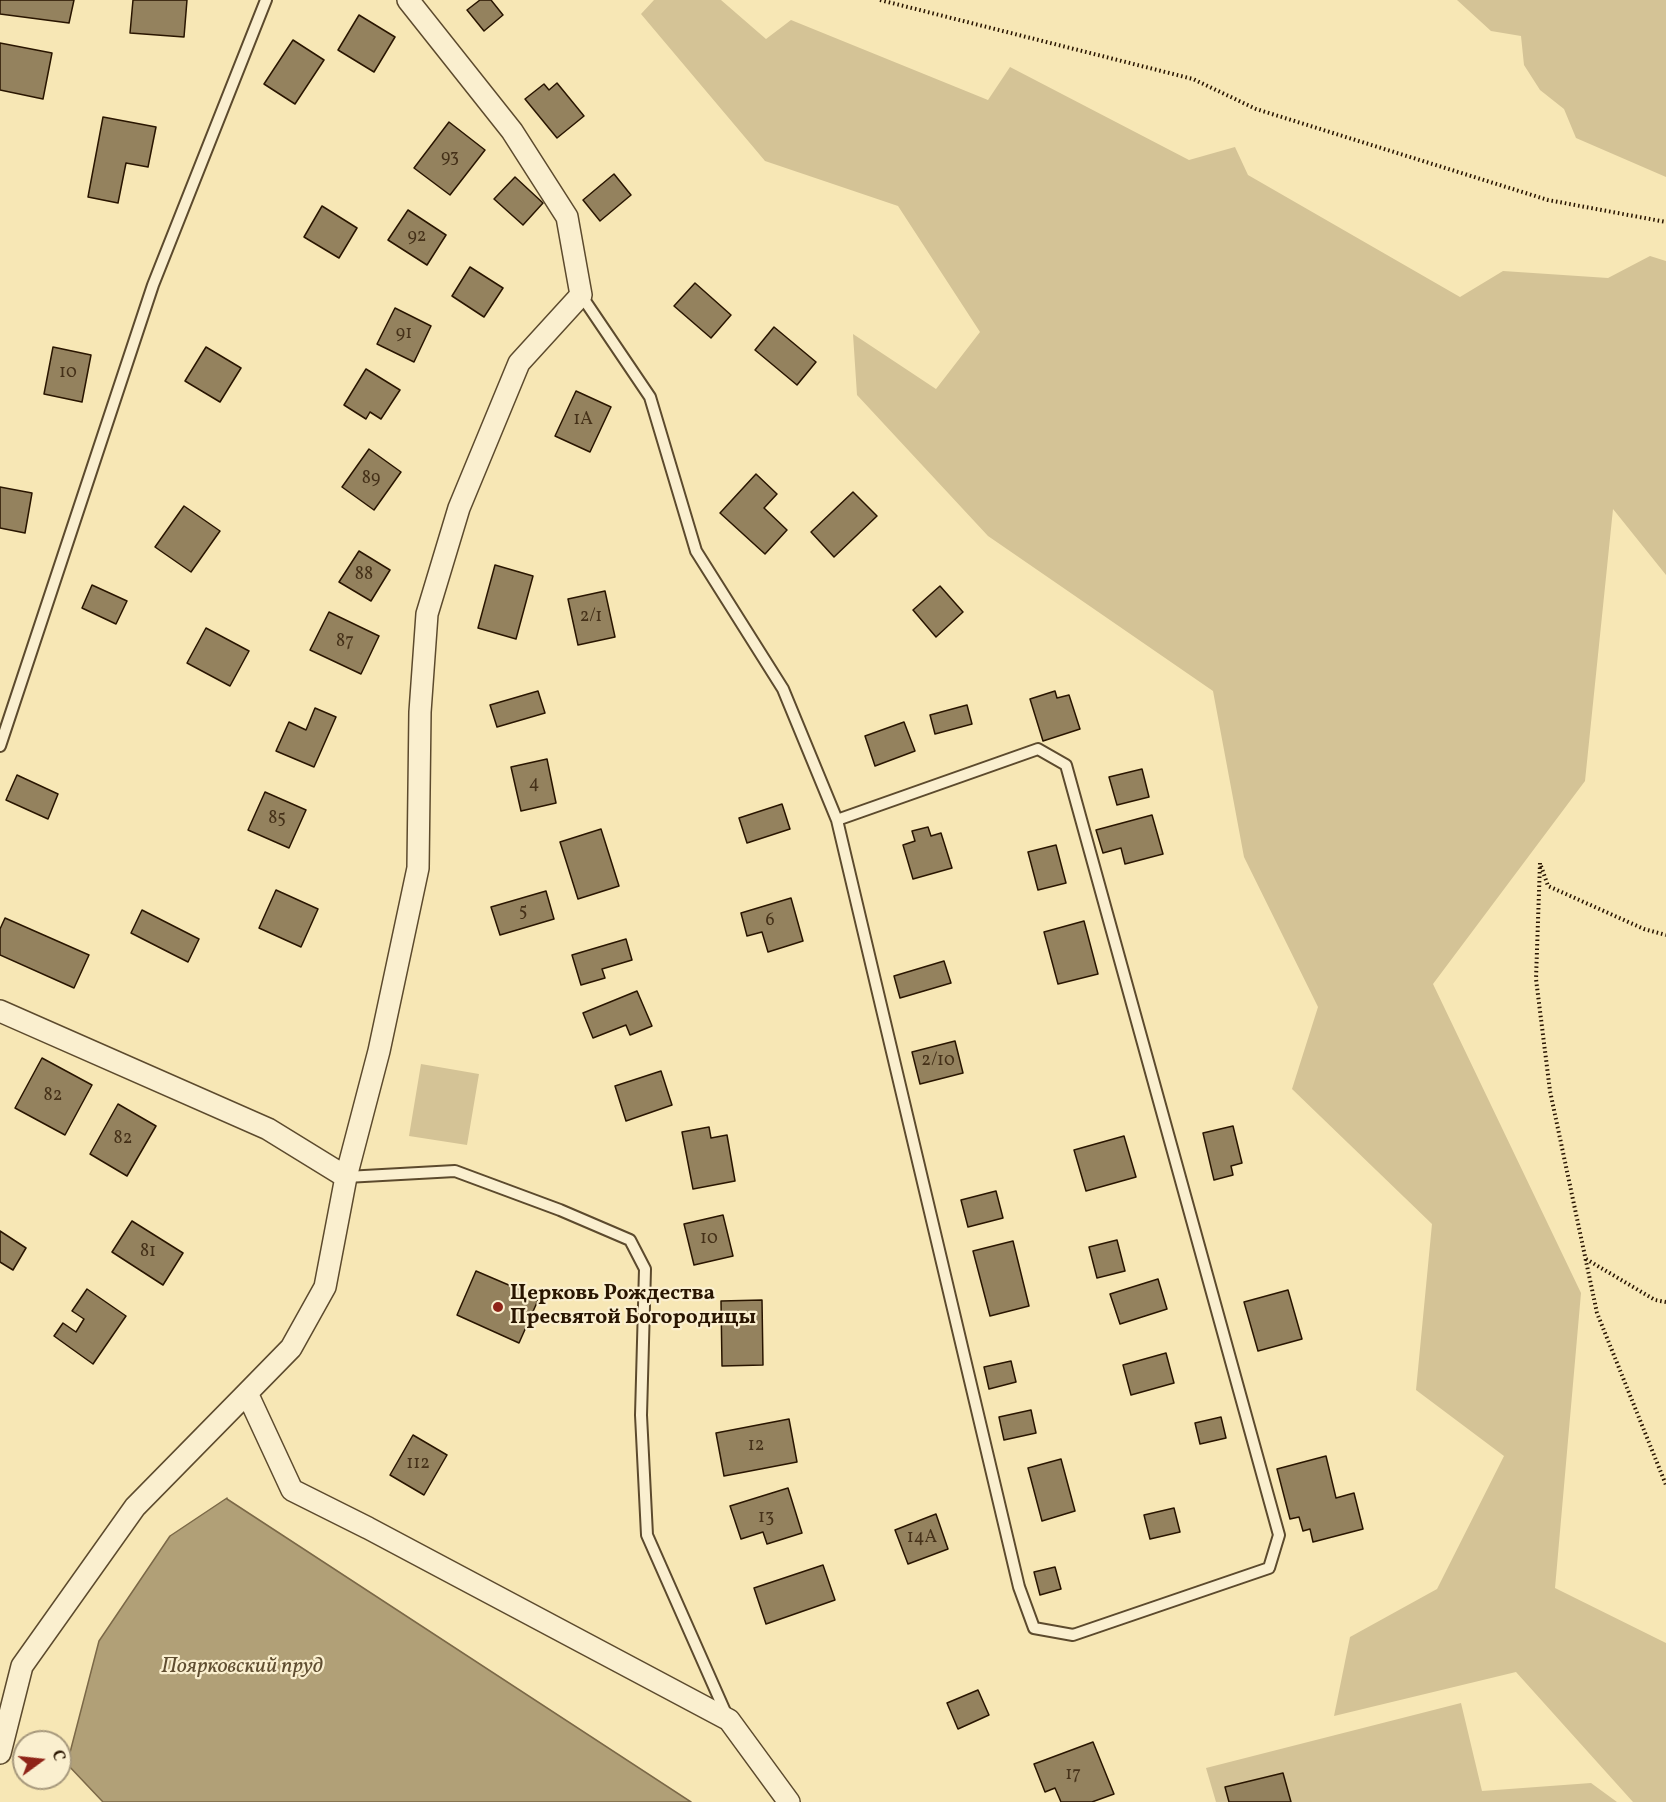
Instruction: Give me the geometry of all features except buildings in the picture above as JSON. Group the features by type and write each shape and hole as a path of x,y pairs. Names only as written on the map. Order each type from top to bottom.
{"street":[{"path":"0,1753 22,1666 135,1507 291,1348 325,1287 346,1177 379,1051 418,868 420,712 427,614 459,508 519,363 580,295 567,217 512,131 408,0"},
{"path":"0,1011 268,1129 346,1177"},
{"path":"247,1393 292,1490 729,1720 789,1802"}],"lane":[{"path":"0,746 153,285 266,0"},
{"path":"580,295 651,397 696,551 783,689 837,820 1019,1587 1034,1628 1073,1635 1269,1568 1280,1535 1066,765 1038,749 837,820"},
{"path":"346,1177 455,1171 560,1210 630,1240 645,1269 641,1415 647,1535 729,1720"}],"path":[{"path":"880,0 1193,79 1256,109 1548,200 1666,222"},
{"path":"1666,935 1644,929 1548,886 1540,863 1538,990 1550,1091 1597,1313 1666,1485"},
{"path":"1586,1258 1655,1300 1666,1302"}],"shaded area":[{"path":"654,0 721,0 766,39 791,20 988,100 1010,67 1189,160 1235,147 1248,175 1460,297 1503,271 1608,278 1650,256 1666,261 1666,575 1613,509 1585,781 1433,984 1581,1293 1555,1588 1666,1643 1666,1802 1633,1802 1516,1672 1334,1716 1350,1637 1437,1589 1504,1456 1416,1390 1432,1224 1292,1089 1318,1007 1244,857 1213,691 988,536 857,395 853,334 936,389 980,332 898,206 765,161 641,14"},
{"path":"1457,0 1666,0 1666,177 1576,138 1564,109 1540,90 1524,65 1521,36 1491,31"},
{"path":"421,1064 479,1074 467,1145 409,1136"},
{"path":"1461,1703 1482,1791 1591,1783 1617,1802 1216,1802 1206,1768"}],"water":[{"name":"Поярковский пруд","path":"227,1498 691,1802 103,1802 72,1769 72,1745 99,1641 170,1536"}],"place":[{"name":"Церковь Рождества Пресвятой Богородицы","path":"498,1307"}]}
